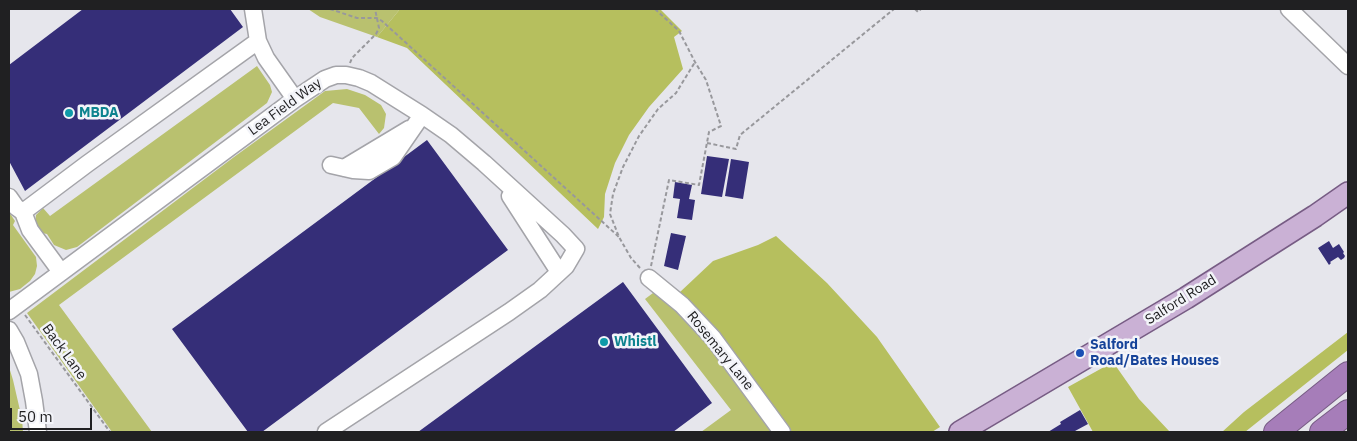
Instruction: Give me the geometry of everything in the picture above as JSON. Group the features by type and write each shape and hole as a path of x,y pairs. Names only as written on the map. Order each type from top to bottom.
{"highway":[{"path":"1276,432 1348,374"},
{"path":"1322,432 1348,412"}],"main road":[{"name":"Salford Road","path":"960,432 1186,298 1348,193"}],"street":[{"path":"253,9 258,41 266,58 295,99"},
{"path":"1289,9 1348,66"},
{"path":"23,212 258,41"},
{"path":"326,432 540,290 566,266 576,249 494,172 451,135 418,120 371,84 359,78 346,75"},
{"name":"Lea Field Way","path":"9,311 295,99 325,78 346,75"},
{"path":"338,167 369,172 393,157 418,120"},
{"path":"494,172 559,272"},
{"path":"9,197 16,207 23,212 30,230 62,272"},
{"name":"Rosemary Lane","path":"649,278 682,305 713,338 782,432"},
{"path":"9,330 16,342 28,374 36,409 38,432"}],"path":[{"path":"330,9 357,18 377,18 382,20 619,237"},
{"path":"346,75 352,58 376,34 378,28 375,9"},
{"path":"649,278 669,180 699,184 709,132 721,126 706,80 679,31 655,9"},
{"path":"707,143 736,149 740,135 894,9"},
{"path":"915,9 918,12 921,9"},
{"path":"649,278 631,258 619,237 610,214 613,194 623,167 639,136 658,110 676,93 695,62"},
{"name":"Back Lane","path":"24,300 28,306 22,311 110,432"}],"green space":[{"path":"308,9 400,9 377,37 320,17"},
{"path":"400,9 660,9 682,31 674,37 683,69 649,107 629,135 615,163 605,194 604,217 598,229 407,48 377,37"},
{"path":"257,66 270,85 272,92 267,103 77,247 66,250 54,245 47,234 42,233 35,223 36,215 43,208 50,216"},
{"path":"347,89 365,95 381,105 386,114 384,128 379,134 359,108 333,103 59,305 152,432 112,432 27,313 325,91"},
{"path":"9,212 15,221 13,225 36,257 37,266 35,274 30,281 20,289 9,292"},
{"path":"776,236 827,283 877,337 940,427 932,432 788,432 679,293 713,261 758,245"},
{"path":"644,283 679,307 779,432 701,432 731,410 645,299 653,293"},
{"path":"1348,332 1348,350 1245,432 1222,432 1244,412"},
{"path":"1113,362 1139,399 1170,432 1093,432 1068,387"},
{"path":"9,367 22,419 23,432 9,432"}],"building":[{"name":"MBDA","path":"83,9 230,9 243,27 25,191 9,161 9,65"},
{"path":"427,140 508,250 262,432 248,432 172,329"},
{"path":"707,156 729,159 722,197 701,194"},
{"path":"731,159 749,162 743,199 725,196"},
{"path":"675,182 692,185 689,199 695,200 692,220 677,218 680,199 673,198"},
{"path":"671,233 686,236 678,270 664,266"},
{"path":"1329,241 1333,248 1339,244 1345,256 1341,260 1338,257 1330,262 1329,265 1318,248"},
{"name":"Whistl","path":"623,282 712,403 673,432 418,432"},
{"path":"1080,410 1088,424 1076,432 1048,432 1061,424 1060,422"}],"place":[{"name":"MBDA","path":"69,113"},
{"name":"Whistl","path":"604,342"},
{"name":"Salford Road/Bates Houses","path":"1080,353"}]}
